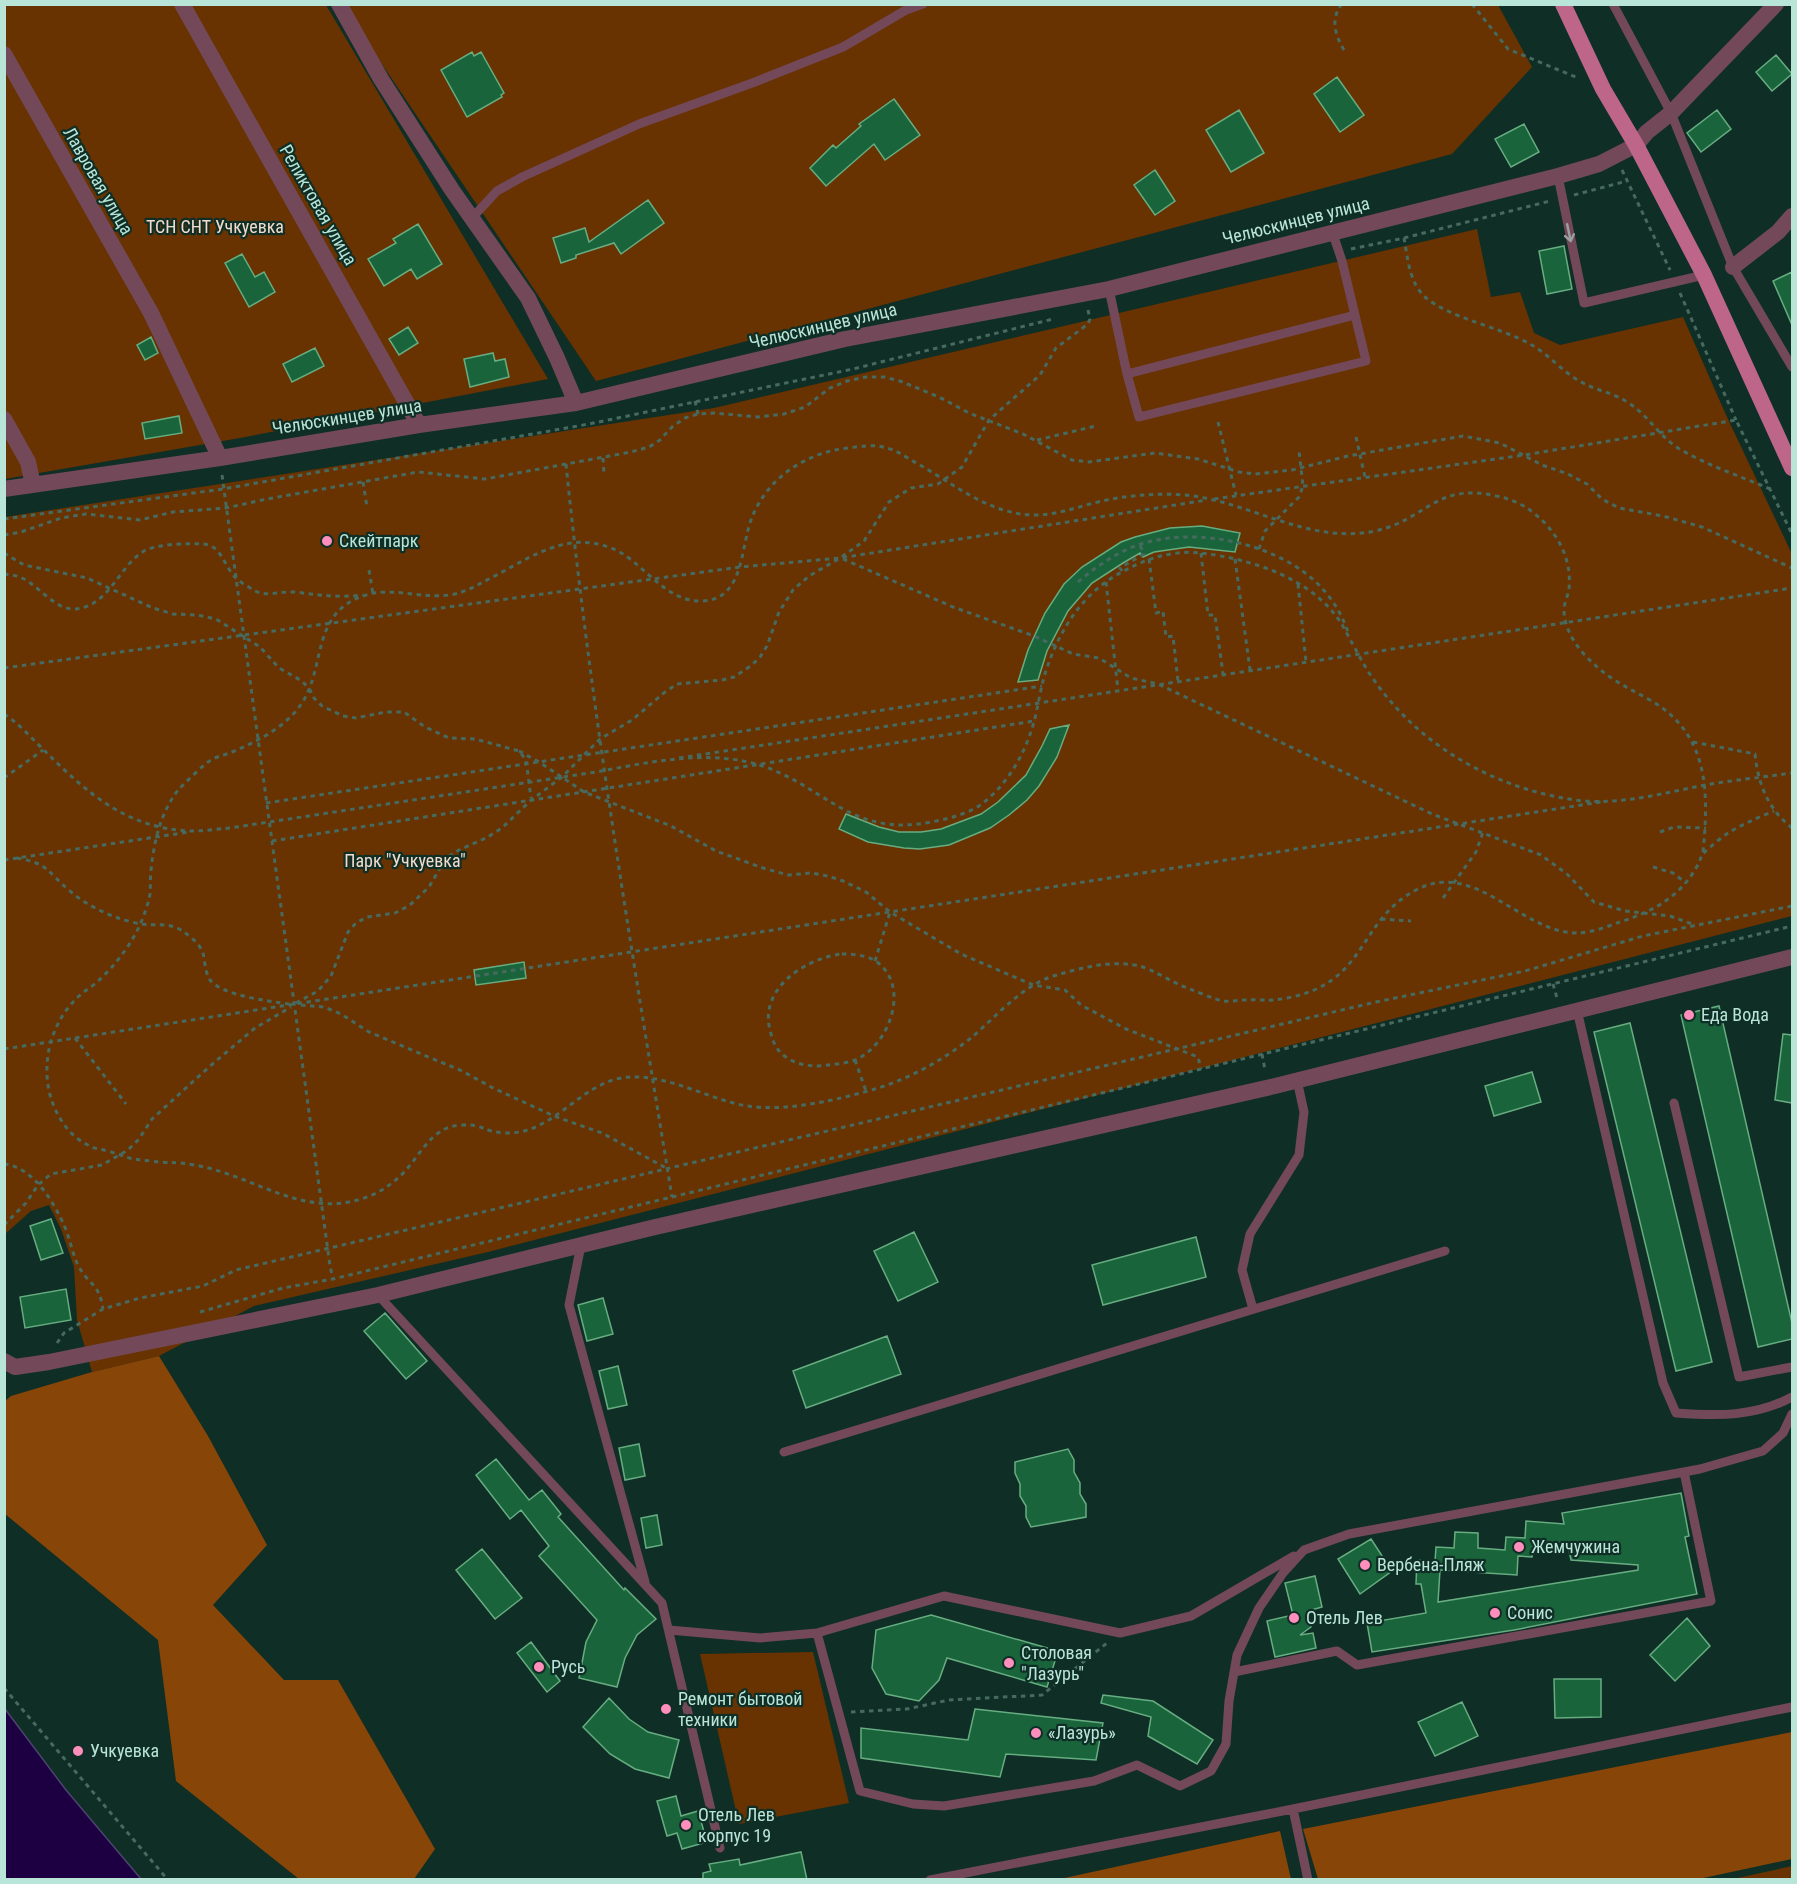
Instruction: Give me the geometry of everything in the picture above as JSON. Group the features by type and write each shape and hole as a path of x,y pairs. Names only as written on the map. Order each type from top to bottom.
{"main road":[{"path":"1563,4 1602,89 1636,145 1704,275 1792,468"}],"street":[{"name":"Реликтовая улица","path":"182,4 419,424"},
{"path":"339,4 381,79 472,218 528,298 576,403"},
{"name":"Челюскинцев улица","path":"4,489 220,458 419,424 576,403 845,339 1111,296 1332,231 1558,176 1599,164 1636,145 1776,4"},
{"name":"Лавровая улица","path":"4,54 151,313 220,458"},
{"path":"1733,267 1778,232 1792,216"},
{"path":"4,419 28,462 33,485"},
{"path":"8,1366 60,1360 378,1295 581,1245 1296,1080 1792,957"}],"lane":[{"path":"472,218 497,191 522,177 639,124 843,47 906,10 924,4"},
{"path":"1613,4 1671,112 1733,267 1792,368"},
{"path":"1558,176 1584,303 1704,275"},
{"path":"1111,296 1127,374 1139,417 1366,361 1356,315 1332,231"},
{"path":"1127,374 1356,315"},
{"path":"1577,1010 1663,1383 1676,1413 1721,1416 1773,1407 1792,1397"},
{"path":"1253,1310 1242,1270 1250,1234 1299,1155 1305,1112 1296,1080"},
{"path":"1674,1103 1739,1377 1792,1367"},
{"path":"581,1245 569,1305 646,1585"},
{"path":"784,1452 1445,1251"},
{"path":"378,1295 662,1604 720,1848"},
{"path":"669,1630 760,1638 817,1633 944,1596 1120,1633 1191,1616 1304,1550 1349,1534 1684,1472 1763,1451 1783,1432 1792,1414"},
{"path":"1234,1672 1336,1651 1357,1665 1711,1601 1684,1472"},
{"path":"817,1633 860,1791 913,1804 944,1806 1094,1780 1137,1765 1180,1786 1211,1771 1226,1744 1229,1701 1237,1654 1259,1608 1283,1573 1304,1550"},
{"path":"930,1880 1293,1809 1792,1707"},
{"path":"1293,1809 1308,1880"}],"path":[{"path":"1342,4 1337,11 1335,26 1344,50"},
{"path":"1472,4 1508,49 1602,89"},
{"path":"1339,251 1404,238 1627,181"},
{"path":"1404,238 1416,288 1428,299 1527,342 1548,355 1564,370 1586,385 1627,402 1643,414 1678,448 1770,489"},
{"path":"4,1225 26,1203 38,1185 51,1174 102,1165 139,1139 152,1119 255,1028 318,992 331,976 348,932 356,922 395,913 410,905 429,887 446,858 502,828 531,800 562,777 600,739 632,720 677,684 722,681 734,677 752,665 767,646 779,612 793,590 809,576 864,541 889,502 911,488 938,484 962,467 989,420 1040,375 1056,348 1088,324 1090,319 1088,310 1111,296"},
{"path":"4,519 223,489 589,424 856,368 1053,319"},
{"path":"856,368 857,379"},
{"path":"4,535 21,532 61,518 86,514 140,520 173,512 226,508 267,498 418,472 485,479 603,458 649,447 685,418 698,414 758,417 784,414 804,407 830,388 847,381 884,377 900,381 1036,440 1072,460 1081,461 1110,461 1132,455 1155,453 1198,459 1255,474 1302,468 1360,454 1463,436 1500,443 1542,465 1568,474 1587,484 1602,499 1619,508 1663,516 1702,527 1792,568"},
{"path":"695,402 698,414"},
{"path":"4,668 740,567 840,558 1236,495 1524,454 1736,420 1792,534"},
{"path":"1218,422 1236,495"},
{"path":"1036,440 1096,426"},
{"path":"1356,437 1365,477"},
{"path":"4,574 21,577 60,606 76,609 94,603 109,589 123,570 147,550 187,544 206,544 215,547 236,578 258,593 294,592 328,597 385,592 448,595 468,590 538,552 580,541 614,548 633,561 663,588 698,602 714,600 725,592 735,579 740,567 750,519 774,482 813,456 861,446 878,446 896,451 946,478 949,484 977,499 1006,512 1023,515 1068,511 1109,499 1136,495 1168,494 1211,499 1323,533 1348,533 1375,531 1391,526 1411,518 1425,507 1449,494 1466,492 1508,499 1526,507 1542,520 1568,555 1569,595 1563,614 1570,635 1600,671 1629,690 1660,705 1677,720 1691,742 1705,775 1707,809 1703,852 1686,883 1671,898 1647,914 1592,931 1570,934 1523,915 1483,891 1455,884 1437,883 1416,890 1381,919 1343,973 1325,987 1276,1000 1223,1002 1132,964 1111,963 1046,977 1033,985 963,1045 915,1073 882,1087 785,1108 756,1107 653,1078 622,1078 596,1086 554,1116 525,1131 504,1133 464,1125 447,1126 435,1134 409,1168 393,1183 374,1194 355,1201 314,1203 274,1193 206,1166 155,1162 119,1155 79,1143 62,1123 51,1099 47,1072 55,1025 83,992 100,980 116,962 141,924 151,890 152,861 157,836 170,799 211,760 258,741 295,714 310,690 318,650 329,624 338,610 365,594"},
{"path":"1259,549 1265,531 1299,497 1303,486 1299,451"},
{"path":"220,458 333,1279"},
{"path":"603,458 604,474"},
{"path":"566,464 606,789 672,1197"},
{"path":"363,482 367,507"},
{"path":"60,510 61,518"},
{"path":"1078,582 1092,570 1118,554 1140,544 1157,540 1201,537 1220,539 1259,549 1307,575 1327,593 1343,618 1354,647"},
{"path":"1122,571 1120,568 1144,554 1140,544"},
{"path":"1201,553 1208,615 1215,615 1223,674"},
{"path":"646,763 722,758 758,765 778,772 839,808 871,822 896,826 946,820 978,807 1005,781 1027,744 1047,667 1056,645 1070,620 1089,595 1105,581 1149,559 1174,554 1201,553 1235,558 1273,570 1298,584 1324,603 1340,621 1371,677 1419,731 1463,761 1503,781 1543,792 1577,800 1612,801"},
{"path":"4,554 24,565 87,578 163,611 216,619 260,647 279,668 302,681 322,706 343,716 356,718 386,712 404,712 425,727 449,738 483,741 519,751 540,762 584,792 671,826 716,851 788,875 811,873 843,881 866,892 890,912 961,954 1033,985 1065,990 1081,1005 1126,1029 1198,1057 1201,1069"},
{"path":"840,558 953,607 1056,645 1073,654 1098,658 1131,678 1158,684 1432,814 1541,855 1567,874 1594,902 1625,911 1670,916 1696,925"},
{"path":"1235,558 1251,670"},
{"path":"1149,559 1156,613 1163,611 1166,637 1173,636 1178,681"},
{"path":"369,570 373,594"},
{"path":"1105,581 1118,690"},
{"path":"1298,584 1306,662"},
{"path":"4,860 604,771 1118,690 1792,588"},
{"path":"266,803 1042,686"},
{"path":"4,714 91,794 114,810 138,821 160,827 194,831"},
{"path":"272,841 1034,721"},
{"path":"1691,742 1755,754 1759,778 1774,811 1792,828"},
{"path":"4,778 43,750"},
{"path":"519,751 526,760 531,800"},
{"path":"4,1049 1792,773"},
{"path":"1703,852 1738,826 1774,811"},
{"path":"1660,832 1674,827 1706,828"},
{"path":"1443,898 1476,852 1483,832"},
{"path":"17,858 37,862 56,876 69,891 90,905 119,918 141,924 160,923 179,929 194,940 202,951 210,980 223,988 240,994 324,1007 341,1014 369,1032 462,1071 554,1116 603,1132 667,1169"},
{"path":"1653,867 1673,873 1686,883"},
{"path":"54,1348 64,1334 103,1309 140,1298 203,1286 236,1270 1376,1002 1526,971 1643,936 1792,906"},
{"path":"875,961 890,912"},
{"path":"1381,919 1411,921"},
{"path":"194,1314 283,1288 333,1279 1792,926"},
{"path":"842,954 866,957 875,961 888,976 892,986 893,1009 888,1027 870,1051 855,1060 821,1066 805,1065 790,1060 777,1050 772,1039 767,1021 774,995 788,977 819,958 842,954"},
{"path":"75,1038 126,1104"},
{"path":"855,1060 866,1091"},
{"path":"4,1164 22,1168 54,1205 79,1267 100,1293 103,1309"},
{"path":"839,1712 907,1709 949,1700 1042,1695 1120,1633"},
{"path":"4,1688 168,1880"}],"green space":[{"name":"ТСН СНТ Учкуевка","path":"5,5 326,5 548,379 240,438 5,479"},
{"path":"342,5 1498,5 1532,67 1452,154 596,381"},
{"name":"Парк \"Учкуевка\"","path":"1477,229 1491,297 1520,292 1534,333 1560,345 1683,317 1726,415 1792,554 1792,916 488,1252 254,1306 159,1356 92,1372 77,1320 74,1267 61,1229 49,1205 31,1211 5,1234 5,517 714,408"},
{"path":"813,1652 849,1803 739,1824 700,1654"},
{"path":"1792,1866 1792,1879 1733,1879"}],"shaded area":[{"path":"159,1356 208,1436 267,1545 213,1605 284,1680 338,1680 435,1849 414,1879 299,1879 176,1781 158,1640 5,1514 5,1401 11,1396 92,1372"},
{"path":"5,1709 66,1790 141,1879 5,1879"},
{"path":"1792,1732 1792,1859 1694,1880 1318,1879 1303,1829"},
{"path":"1280,1831 1291,1879 1060,1879"}],"building":[{"path":"472,52 474,56 481,52 504,93 502,97 467,117 441,70"},
{"path":"1776,55 1792,74 1772,91 1756,72"},
{"path":"1337,77 1364,115 1340,132 1314,94"},
{"path":"894,99 920,135 885,160 874,144 826,186 810,168 833,145 836,148 861,126 859,124"},
{"path":"1239,110 1264,153 1231,172 1206,130"},
{"path":"1717,110 1731,129 1701,152 1687,133"},
{"path":"1524,124 1539,152 1511,167 1495,139"},
{"path":"1155,170 1175,201 1155,215 1134,185"},
{"path":"648,200 664,223 621,254 614,243 576,255 576,258 561,263 553,238 585,228 589,242"},
{"path":"418,224 442,264 417,279 411,269 384,286 368,259 396,243 393,239"},
{"path":"1564,246 1572,289 1547,294 1539,251"},
{"path":"242,254 255,277 264,272 275,292 249,307 225,263"},
{"path":"1792,272 1792,325 1773,281"},
{"path":"408,327 418,343 399,355 389,339"},
{"path":"151,337 158,353 145,360 137,345"},
{"path":"315,348 324,366 292,382 283,364"},
{"path":"493,353 495,361 505,359 509,377 470,387 464,359"},
{"path":"179,416 182,433 145,439 142,423"},
{"path":"1202,526 1240,533 1235,552 1189,547 1154,552 1143,557 1140,553 1123,563 1092,583 1068,611 1047,651 1038,680 1018,682 1028,650 1045,613 1064,584 1082,567 1121,542 1135,537 1170,528"},
{"path":"1069,725 1057,757 1039,786 1027,800 990,828 949,845 920,849 868,842 839,829 846,814 899,832 921,832 941,829 981,814 998,802 1026,775 1050,729"},
{"path":"524,962 526,978 476,985 474,970"},
{"path":"1719,1006 1792,1323 1792,1339 1758,1347 1681,1015"},
{"path":"1630,1023 1712,1362 1676,1371 1594,1032"},
{"path":"1783,1034 1792,1035 1792,1103 1775,1100"},
{"path":"1532,1072 1541,1102 1494,1116 1485,1086"},
{"path":"51,1219 63,1253 41,1260 30,1226"},
{"path":"914,1232 938,1282 898,1301 874,1251"},
{"path":"1196,1237 1206,1277 1103,1305 1092,1265"},
{"path":"66,1289 71,1320 25,1328 20,1297"},
{"path":"603,1298 613,1334 587,1341 578,1305"},
{"path":"385,1313 427,1361 406,1379 364,1331"},
{"path":"887,1336 901,1374 806,1408 793,1371"},
{"path":"618,1366 627,1405 608,1409 599,1371"},
{"path":"639,1444 645,1476 625,1480 619,1448"},
{"path":"1068,1449 1074,1460 1074,1472 1080,1483 1080,1494 1086,1504 1086,1517 1031,1527 1026,1517 1026,1506 1020,1496 1015,1462"},
{"path":"496,1459 529,1500 542,1490 561,1514 558,1517 624,1590 625,1588 656,1619 637,1635 625,1658 617,1687 579,1678 586,1642 597,1620 539,1556 549,1546 521,1510 510,1519 476,1475"},
{"path":"1681,1493 1689,1536 1685,1537 1697,1594 1514,1630 1372,1652 1367,1623 1426,1613 1421,1584 1416,1584 1417,1560 1435,1561 1436,1547 1454,1548 1455,1532 1478,1533 1478,1548 1505,1550 1506,1537 1525,1538 1526,1521 1564,1524 1562,1513","holes":["1533,1543 1568,1546 1571,1560 1638,1565 1638,1570 1438,1602 1440,1570 1517,1575 1518,1556 1532,1557"]},
{"path":"657,1515 662,1545 646,1548 641,1518"},
{"name":"Вербена-Пляж","path":"1371,1539 1392,1571 1360,1594 1338,1559"},
{"path":"482,1549 522,1598 495,1619 456,1570"},
{"name":"Отель Лев","path":"1315,1576 1322,1607 1308,1611 1311,1627 1300,1635 1313,1633 1316,1648 1275,1657 1267,1621 1293,1615 1285,1583"},
{"name":"Столовая \"Лазурь\"","path":"931,1615 1058,1651 1047,1687 947,1658 939,1680 919,1701 886,1694 872,1668 876,1630"},
{"path":"1687,1618 1710,1646 1675,1681 1650,1655"},
{"name":"Русь","path":"531,1642 560,1681 547,1692 517,1653"},
{"path":"1554,1679 1601,1679 1601,1717 1555,1718"},
{"path":"1103,1695 1153,1701 1213,1740 1197,1764 1148,1736 1151,1717 1101,1703"},
{"path":"609,1698 629,1719 648,1732 679,1740 669,1778 635,1769 610,1754 583,1727"},
{"path":"1462,1702 1478,1736 1435,1756 1418,1722"},
{"name":"«Лазурь»","path":"975,1709 1103,1723 1096,1760 1006,1754 1000,1777 861,1758 861,1728 968,1740"},
{"path":"676,1796 681,1816 698,1811 707,1842 682,1849 677,1833 667,1836 657,1801"},
{"path":"801,1852 807,1880 703,1880 703,1873 711,1871 709,1864 739,1859 740,1865"}],"place":[{"name":"Скейтпарк","path":"327,541"},
{"name":"Еда Вода","path":"1689,1015"},
{"name":"Жемчужина","path":"1519,1547"},
{"name":"Вербена-Пляж","path":"1365,1565"},
{"name":"Сонис","path":"1495,1613"},
{"name":"Отель Лев","path":"1294,1618"},
{"name":"Столовая \"Лазурь\"","path":"1009,1663"},
{"name":"Русь","path":"539,1667"},
{"name":"Ремонт бытовой техники","path":"666,1709"},
{"name":"«Лазурь»","path":"1036,1733"},
{"name":"Учкуевка","path":"78,1751"},
{"name":"Отель Лев корпус 19","path":"686,1825"}]}
